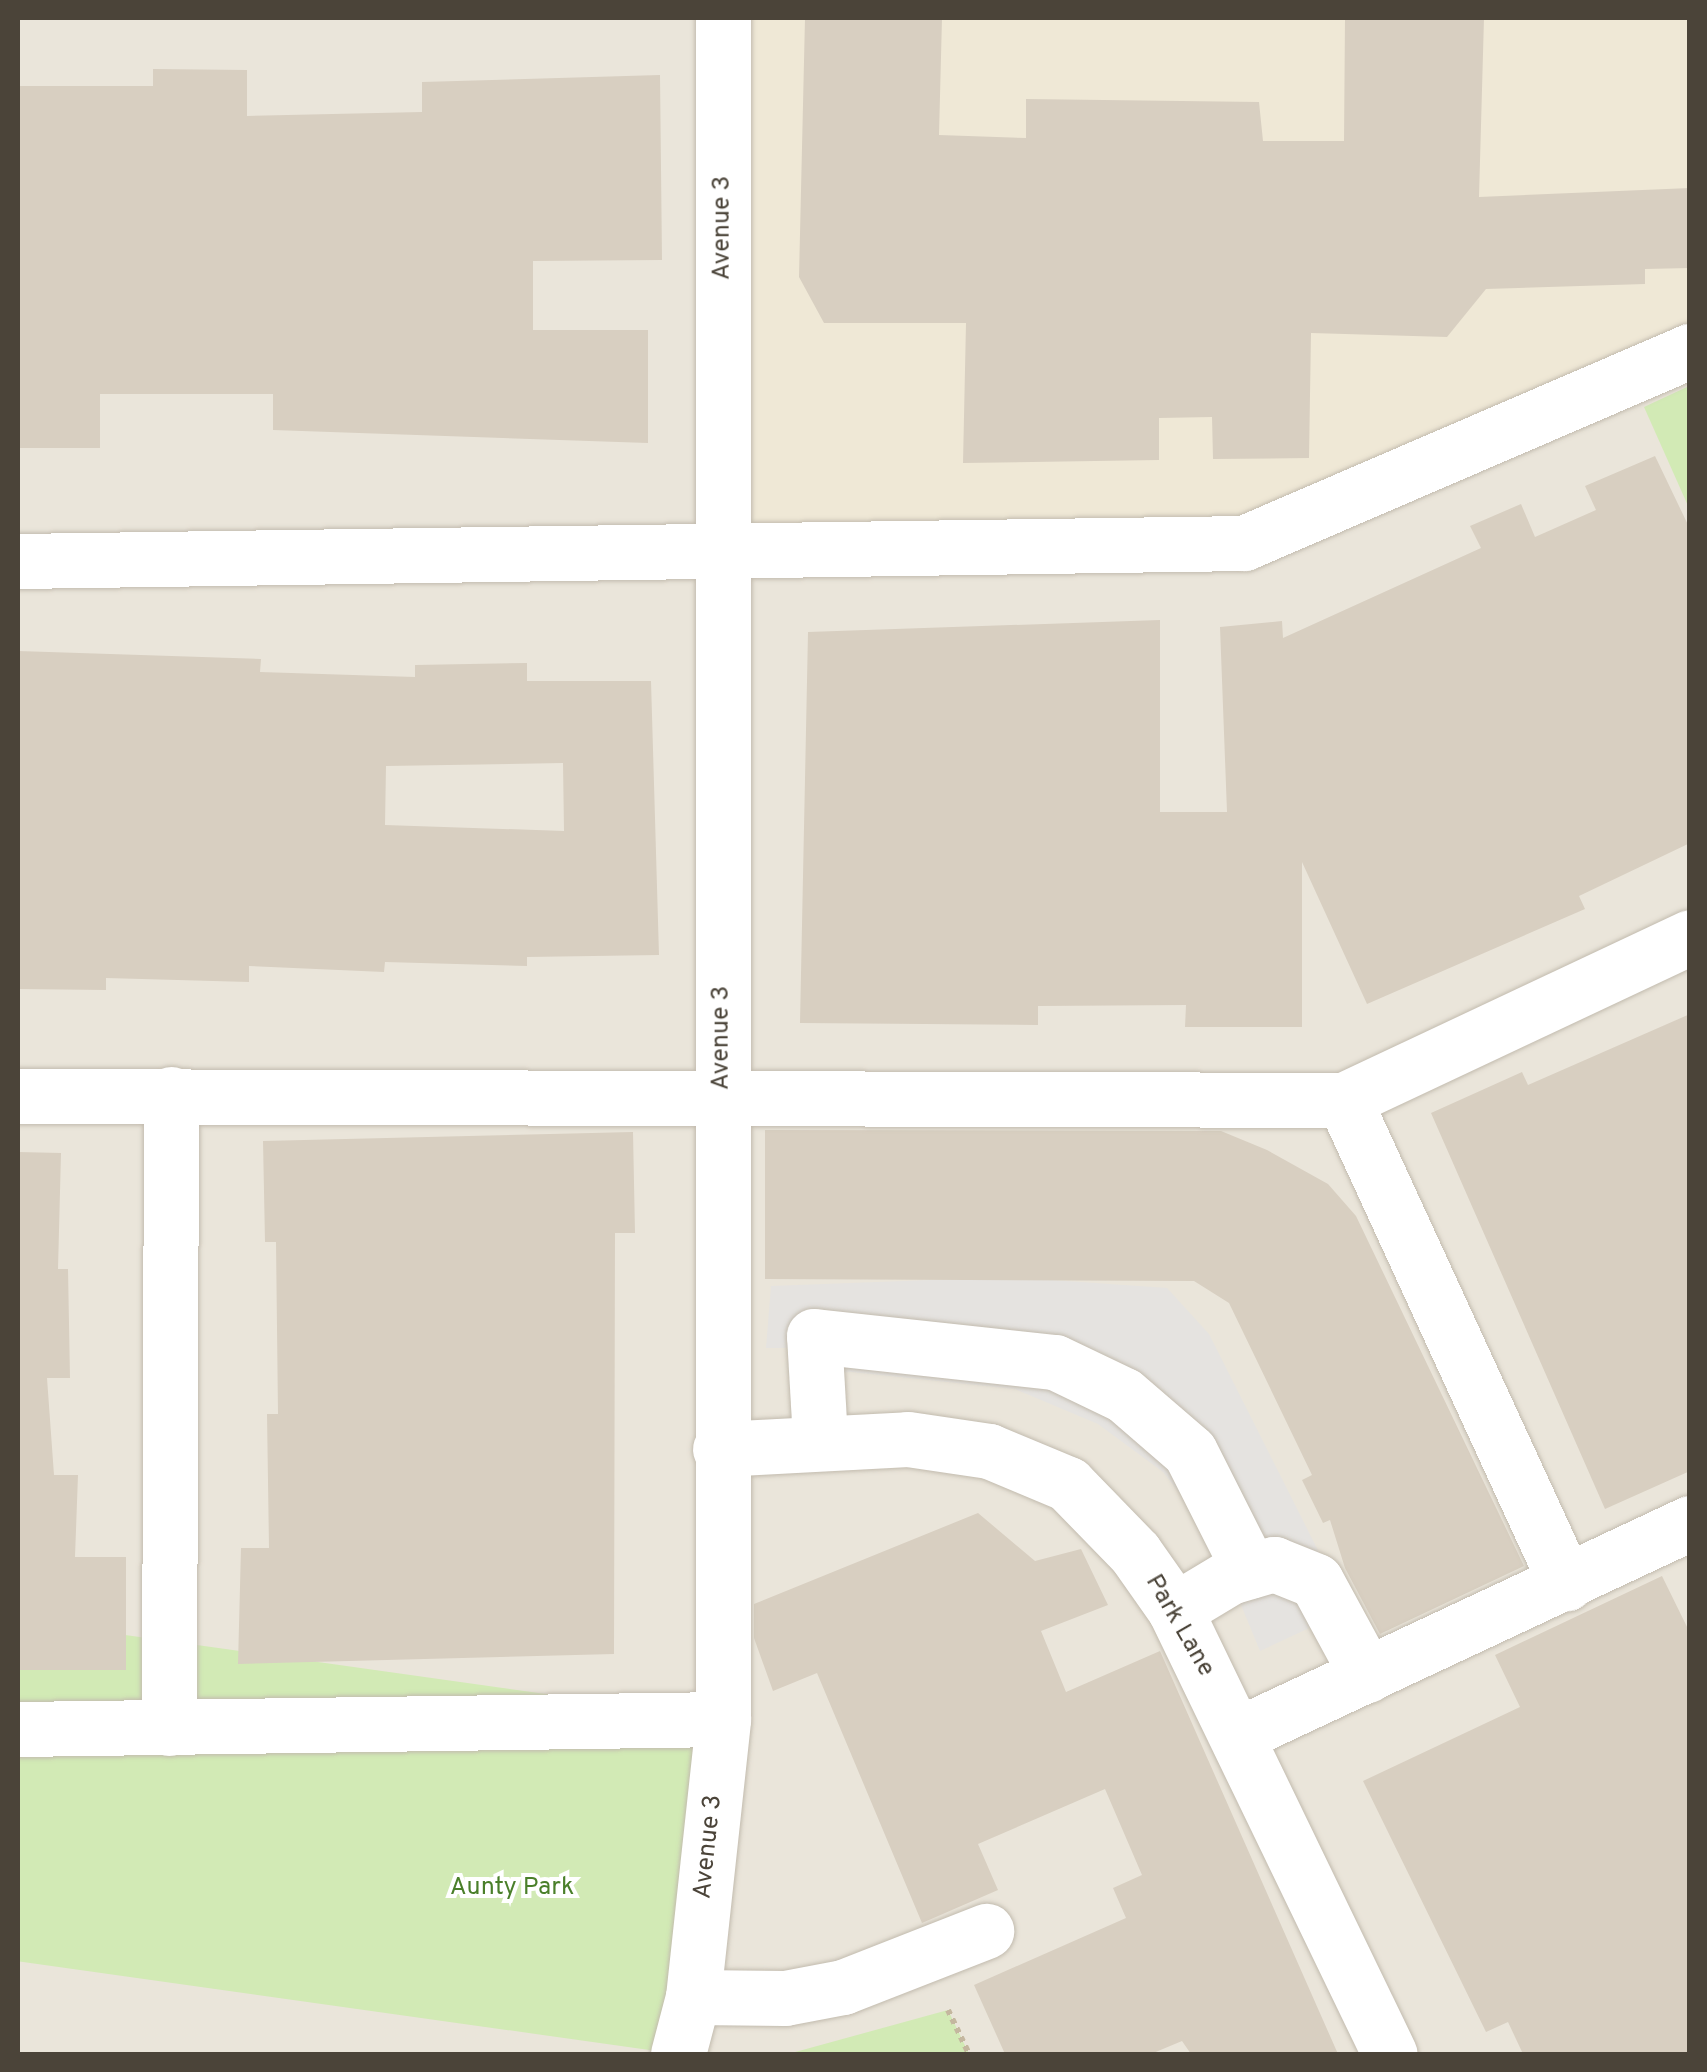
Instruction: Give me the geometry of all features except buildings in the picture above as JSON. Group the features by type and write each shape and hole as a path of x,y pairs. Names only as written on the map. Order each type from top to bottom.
{"street":[{"name":"Avenue 3","path":"678,2054 693,1997 723,1719 723,18"},
{"path":"18,561 1244,543 1680,355"},
{"path":"18,1096 722,1094 1344,1100 1690,937"},
{"path":"168,1728 171,1094"},
{"path":"1344,1100 1566,1583"},
{"path":"820,1439 814,1336 1056,1362 1124,1395 1190,1452 1250,1571"},
{"name":"Park Lane","path":"720,1449 820,1439 908,1439 988,1451 1068,1484 1135,1553 1176,1610 1390,2054"},
{"path":"1238,1735 1690,1523"},
{"path":"1176,1610 1250,1571 1274,1564 1316,1581 1367,1675"},
{"path":"18,1729 723,1719"},
{"path":"693,1997 785,1998 843,1987 986,1931"}],"path":[{"path":"948,2010 969,2054"}],"shaded area":[{"path":"18,18 1689,18 1689,2054 18,2054"},
{"path":"721,18 1689,18 1689,349 1244,543 722,553"},
{"path":"1010,1277 1167,1288 1209,1334 1348,1610 1260,1651 1213,1537 1163,1472 1098,1424 1015,1389 851,1372 801,1375 799,1348 766,1348 771,1286"}],"green space":[{"path":"1689,386 1689,508 1644,407"},
{"name":"Aunty Park","path":"25,1621 723,1719 676,2054 18,1961 18,1670"},
{"path":"948,2010 969,2054 788,2054"}]}
